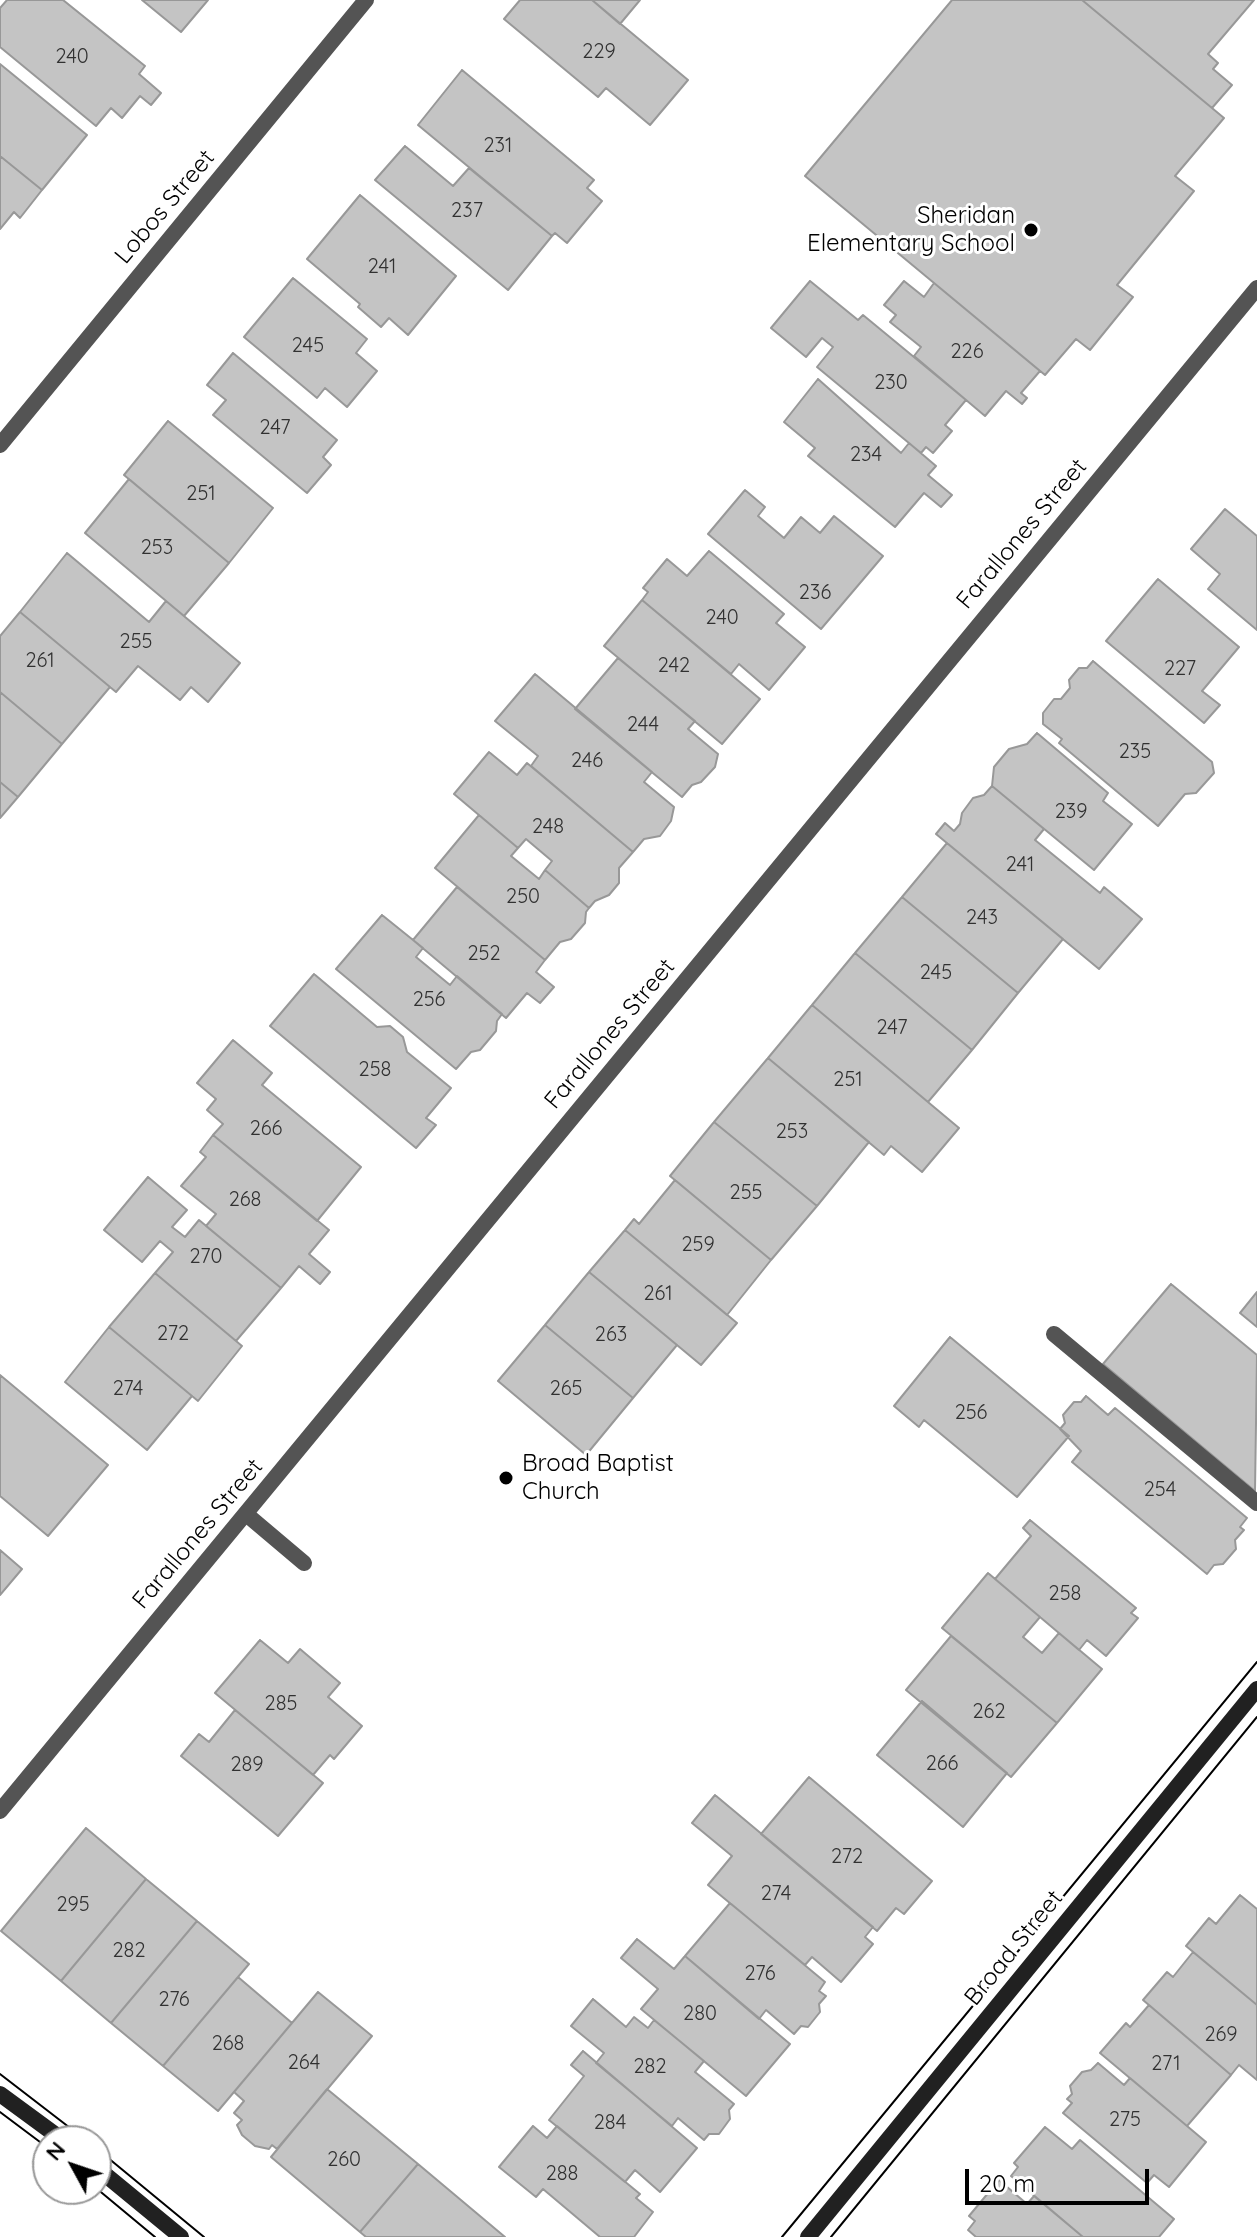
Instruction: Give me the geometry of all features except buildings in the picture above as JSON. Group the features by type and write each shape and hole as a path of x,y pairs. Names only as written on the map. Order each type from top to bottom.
{"street":[{"name":"Lobos Street","path":"0,445 366,0"},
{"name":"Farallones Street","path":"0,1811 1257,288"},
{"path":"1054,1334 1257,1503"},
{"path":"246,1514 304,1563"},
{"name":"Broad Street","path":"808,2237 1257,1689"},
{"path":"0,2094 42,2125"},
{"path":"112,2180 181,2237"}],"tram line":[{"path":"782,2237 1257,1662"},
{"path":"831,2237 1257,1717"},
{"path":"0,2074 66,2125"},
{"path":"0,2112 32,2136"},
{"path":"112,2161 204,2237"},
{"path":"112,2201 155,2237"}],"place":[{"name":"Sheridan Elementary School","path":"1031,230"},
{"name":"Broad Baptist Church","path":"506,1478"}]}
